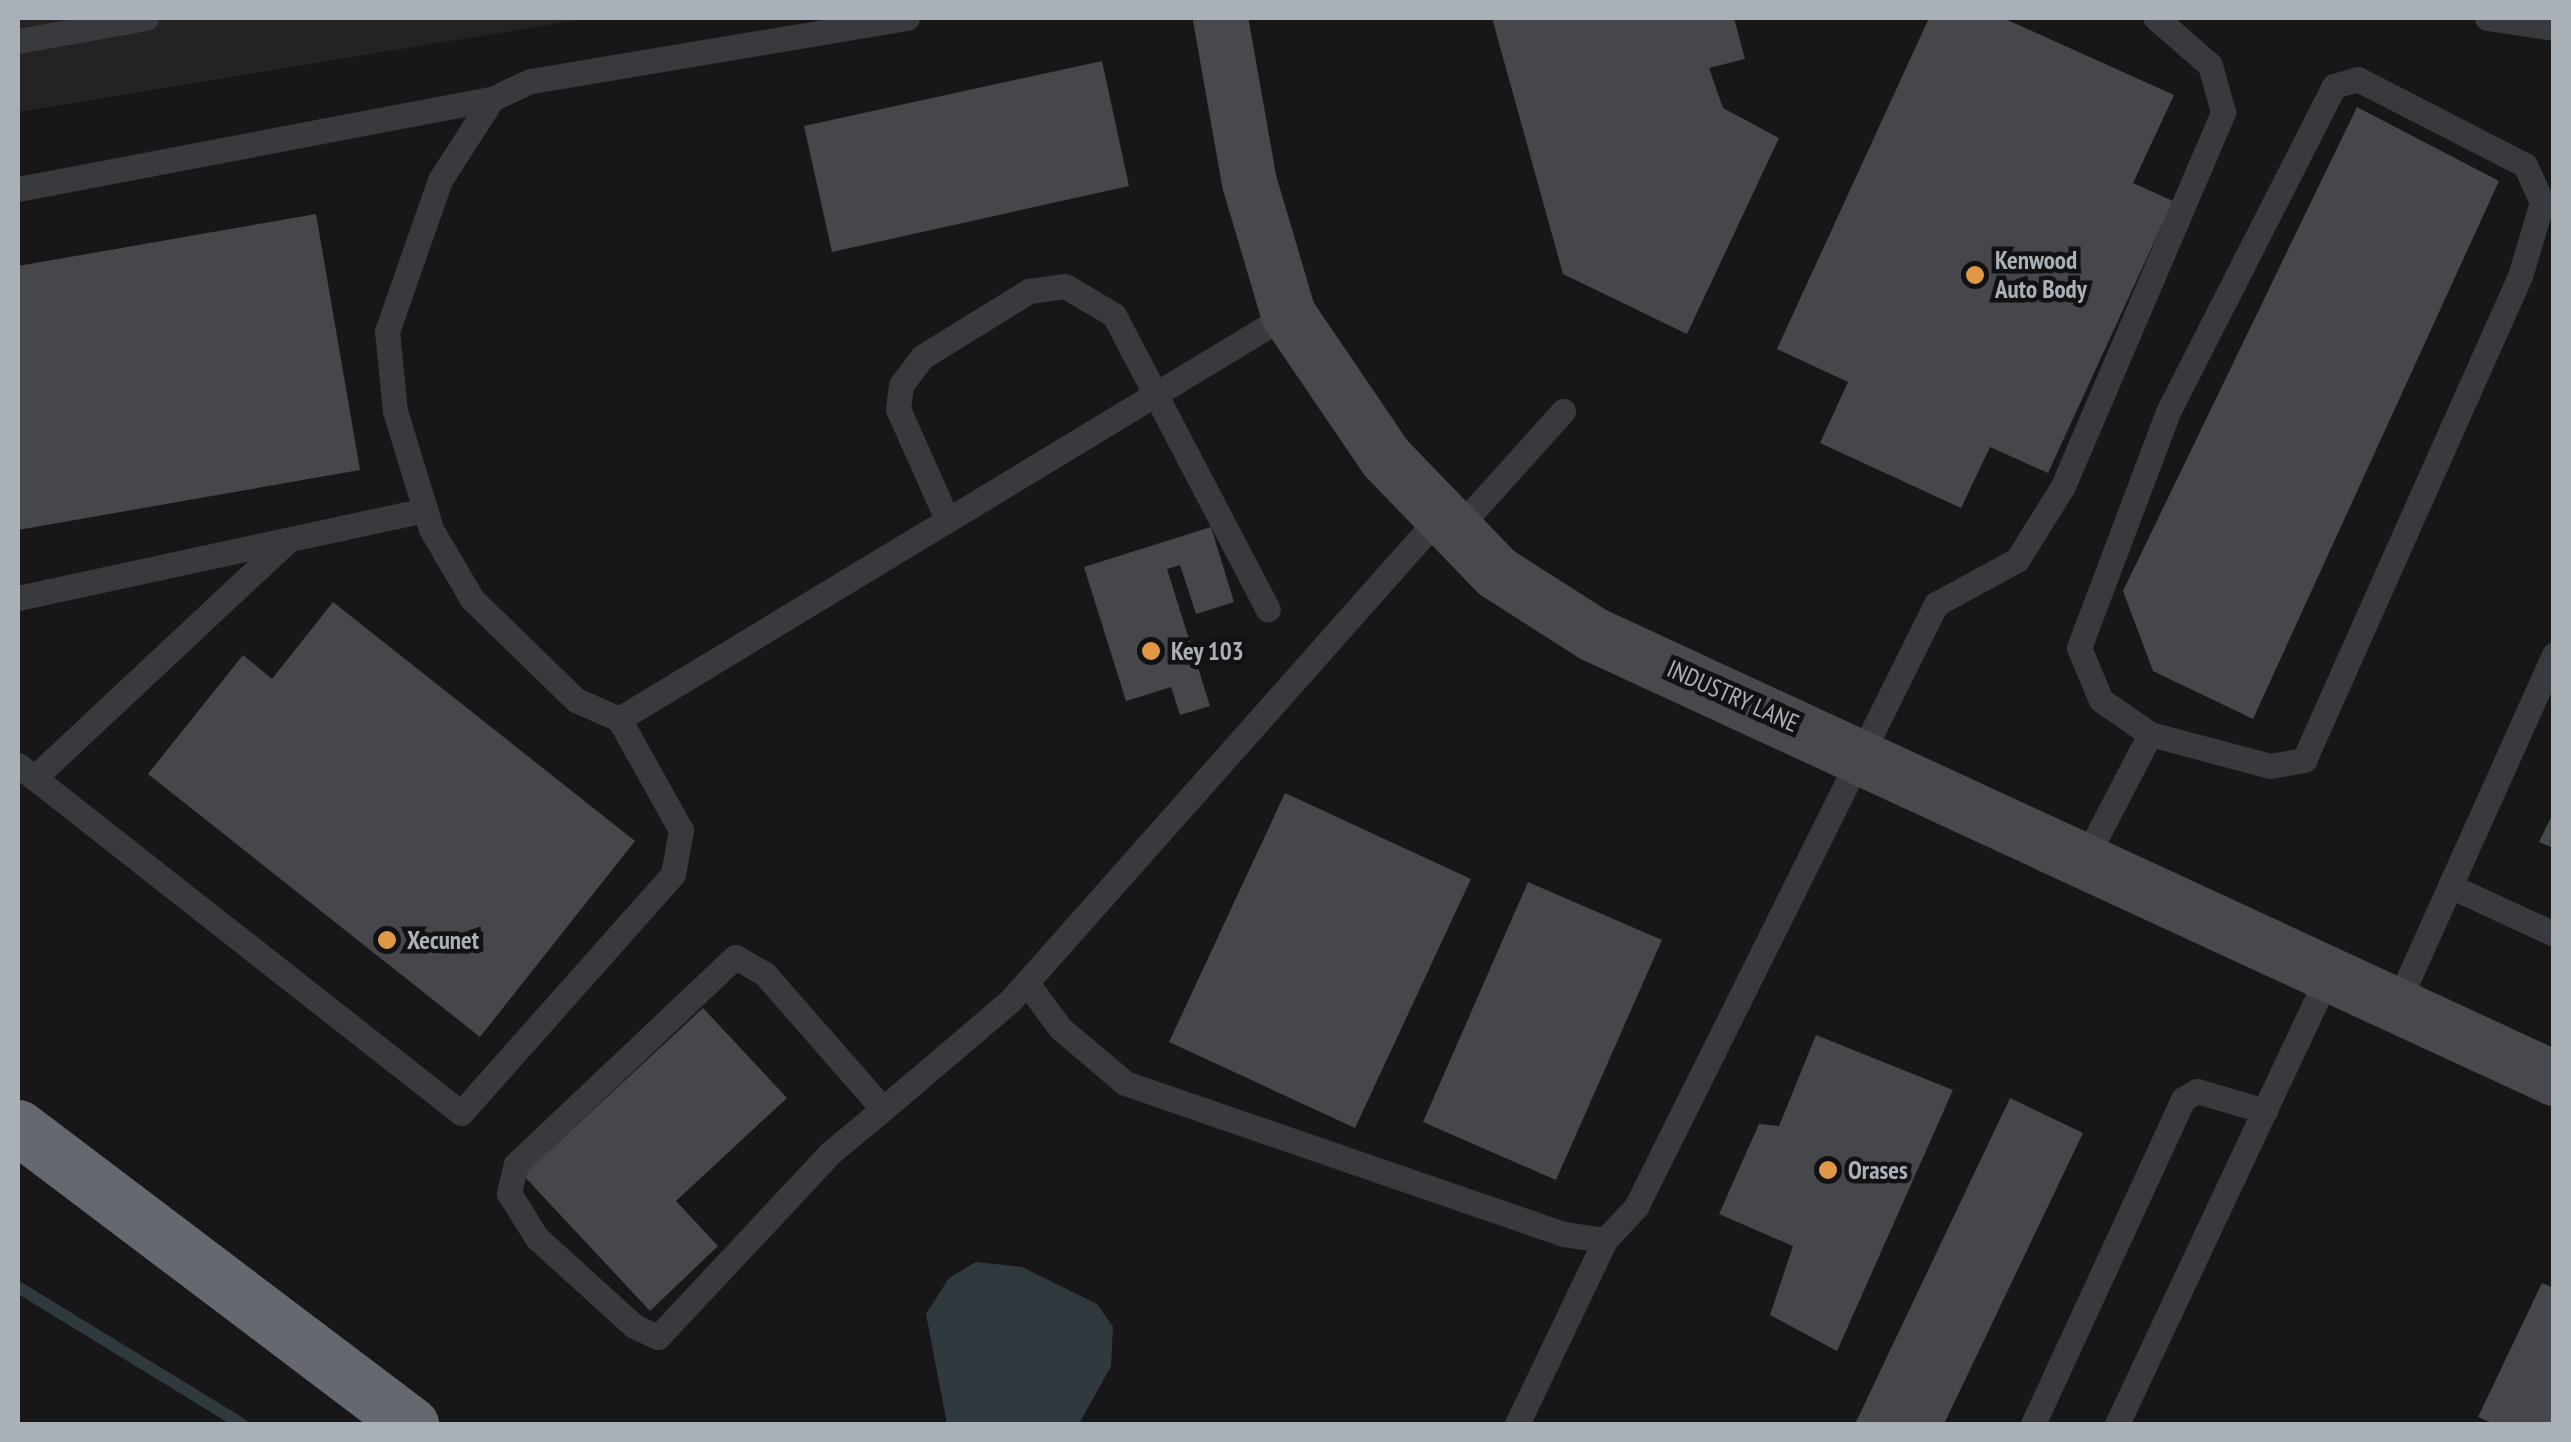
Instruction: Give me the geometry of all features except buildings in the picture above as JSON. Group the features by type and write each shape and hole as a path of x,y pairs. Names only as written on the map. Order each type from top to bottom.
{"highway":[{"path":"18,1126 411,1424"}],"street":[{"name":"INDUSTRY LANE","path":"1220,18 1248,182 1288,314 1386,458 1496,572 1594,634 1860,753 2554,1078"}],"lane":[{"path":"18,40 146,18"},
{"path":"18,189 492,99 530,81 907,18"},
{"path":"1517,1424 1605,1240 1636,1207 1936,604 2017,560 2063,486 2223,112 2210,65 2156,18"},
{"path":"2487,18 2554,28"},
{"path":"2358,79 2525,165 2542,202 2520,276 2304,760 2270,766 2150,734 2101,700 2079,648 2168,412 2334,86 2358,79"},
{"path":"288,540 26,772 461,1113 673,874 682,830 619,719 576,700 472,600 426,510 395,411 387,331 440,180 492,99"},
{"path":"947,519 898,409 901,385 922,357 1014,300 1065,286 1092,299 1114,316 1268,609"},
{"path":"619,719 1288,314"},
{"path":"883,1109 765,974 735,957 516,1164 509,1192 537,1238 634,1326 658,1337 883,1109 1027,982 1448,523 1563,411"},
{"path":"18,598 426,510"},
{"path":"2397,1004 2554,655"},
{"path":"2085,859 2150,734"},
{"path":"2450,886 2554,934"},
{"path":"2116,1424 2328,974"},
{"path":"1027,982 1060,1028 1125,1084 1563,1234 1605,1240"},
{"path":"2033,1424 2184,1099 2198,1090 2265,1111"}],"shaded area":[{"path":"18,18 590,18 18,112"},
{"path":"976,1262 1022,1267 1097,1304 1113,1327 1111,1366 1079,1424 947,1424 926,1314 949,1278"}],"waterway":[{"path":"18,1287 242,1424"}],"place":[{"name":"Kenwood Auto Body","path":"1975,275"},
{"name":"Key 103","path":"1151,651"},
{"name":"Xecunet","path":"387,940"},
{"name":"Orases","path":"1828,1170"}]}
